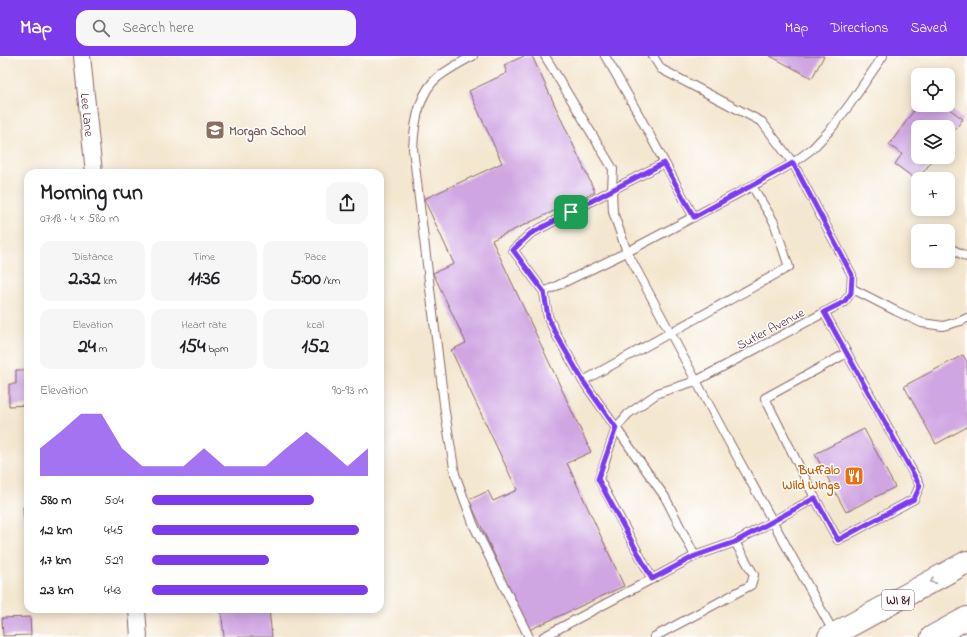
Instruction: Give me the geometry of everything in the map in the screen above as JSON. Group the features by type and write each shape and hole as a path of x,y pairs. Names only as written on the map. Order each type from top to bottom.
{"main road":[{"name":"WI 81","path":"834,636 967,562"},
{"path":"932,636 967,618"}],"street":[{"name":"Lee Lane","path":"82,56 94,169"},
{"path":"137,613 139,637"}],"lane":[{"path":"473,56 437,78 428,88 417,117 413,149 445,412 455,474 474,526 529,637"},
{"path":"545,56 613,169 613,212 628,252 834,636"},
{"path":"605,56 626,90 694,217"},
{"path":"653,56 661,70 762,122 793,163 852,275 851,288 922,323 942,326 967,318"},
{"path":"544,292 628,252 793,163 813,148 831,129 883,56"},
{"path":"664,163 530,234 513,250 544,292 548,317 557,336 583,381 665,497 695,556"},
{"path":"583,381 789,267 774,222 752,186"},
{"path":"955,251 967,257"},
{"name":"Sutler Avenue","path":"616,428 628,414 658,393 696,381 844,302 851,293 851,288"},
{"path":"824,312 920,486 914,499 838,540 815,498 765,398 846,353"},
{"path":"616,428 598,479 652,579"},
{"path":"543,637 695,556 735,542 815,498"},
{"path":"654,637 751,585 754,575 735,542"}],"building":[{"path":"524,56 532,56 595,192 492,240 591,452 567,463 624,586 529,630 469,500 488,491 493,501 517,490 451,350 466,343 433,273 454,264 424,199 502,163 469,91 507,73 504,65"},
{"path":"770,56 824,56 812,78"},
{"path":"913,112 954,112 963,119 955,130 955,120 911,120 911,164 930,164 923,172 911,172 911,176 895,164 902,154 889,145"},
{"path":"963,355 967,362 967,427 936,444 904,386"},
{"path":"16,370 24,370 24,405 9,406 9,384 16,384"},
{"path":"864,429 895,487 846,512 815,454"},
{"path":"221,613 269,613 272,637 224,637"},
{"path":"30,617 31,635 3,636 2,618"}],"place":[{"name":"Morgan School","path":"215,130"},
{"name":"Buffalo Wild Wings","path":"854,476"}],"route":[{"path":"664,163 694,217 793,163 852,275 851,293 844,302 824,312 920,486 914,499 838,540 815,498 735,542 695,556 652,579 598,479 616,428 583,381 557,336 548,317 544,292 513,250 530,234 571,212 664,163"}]}
